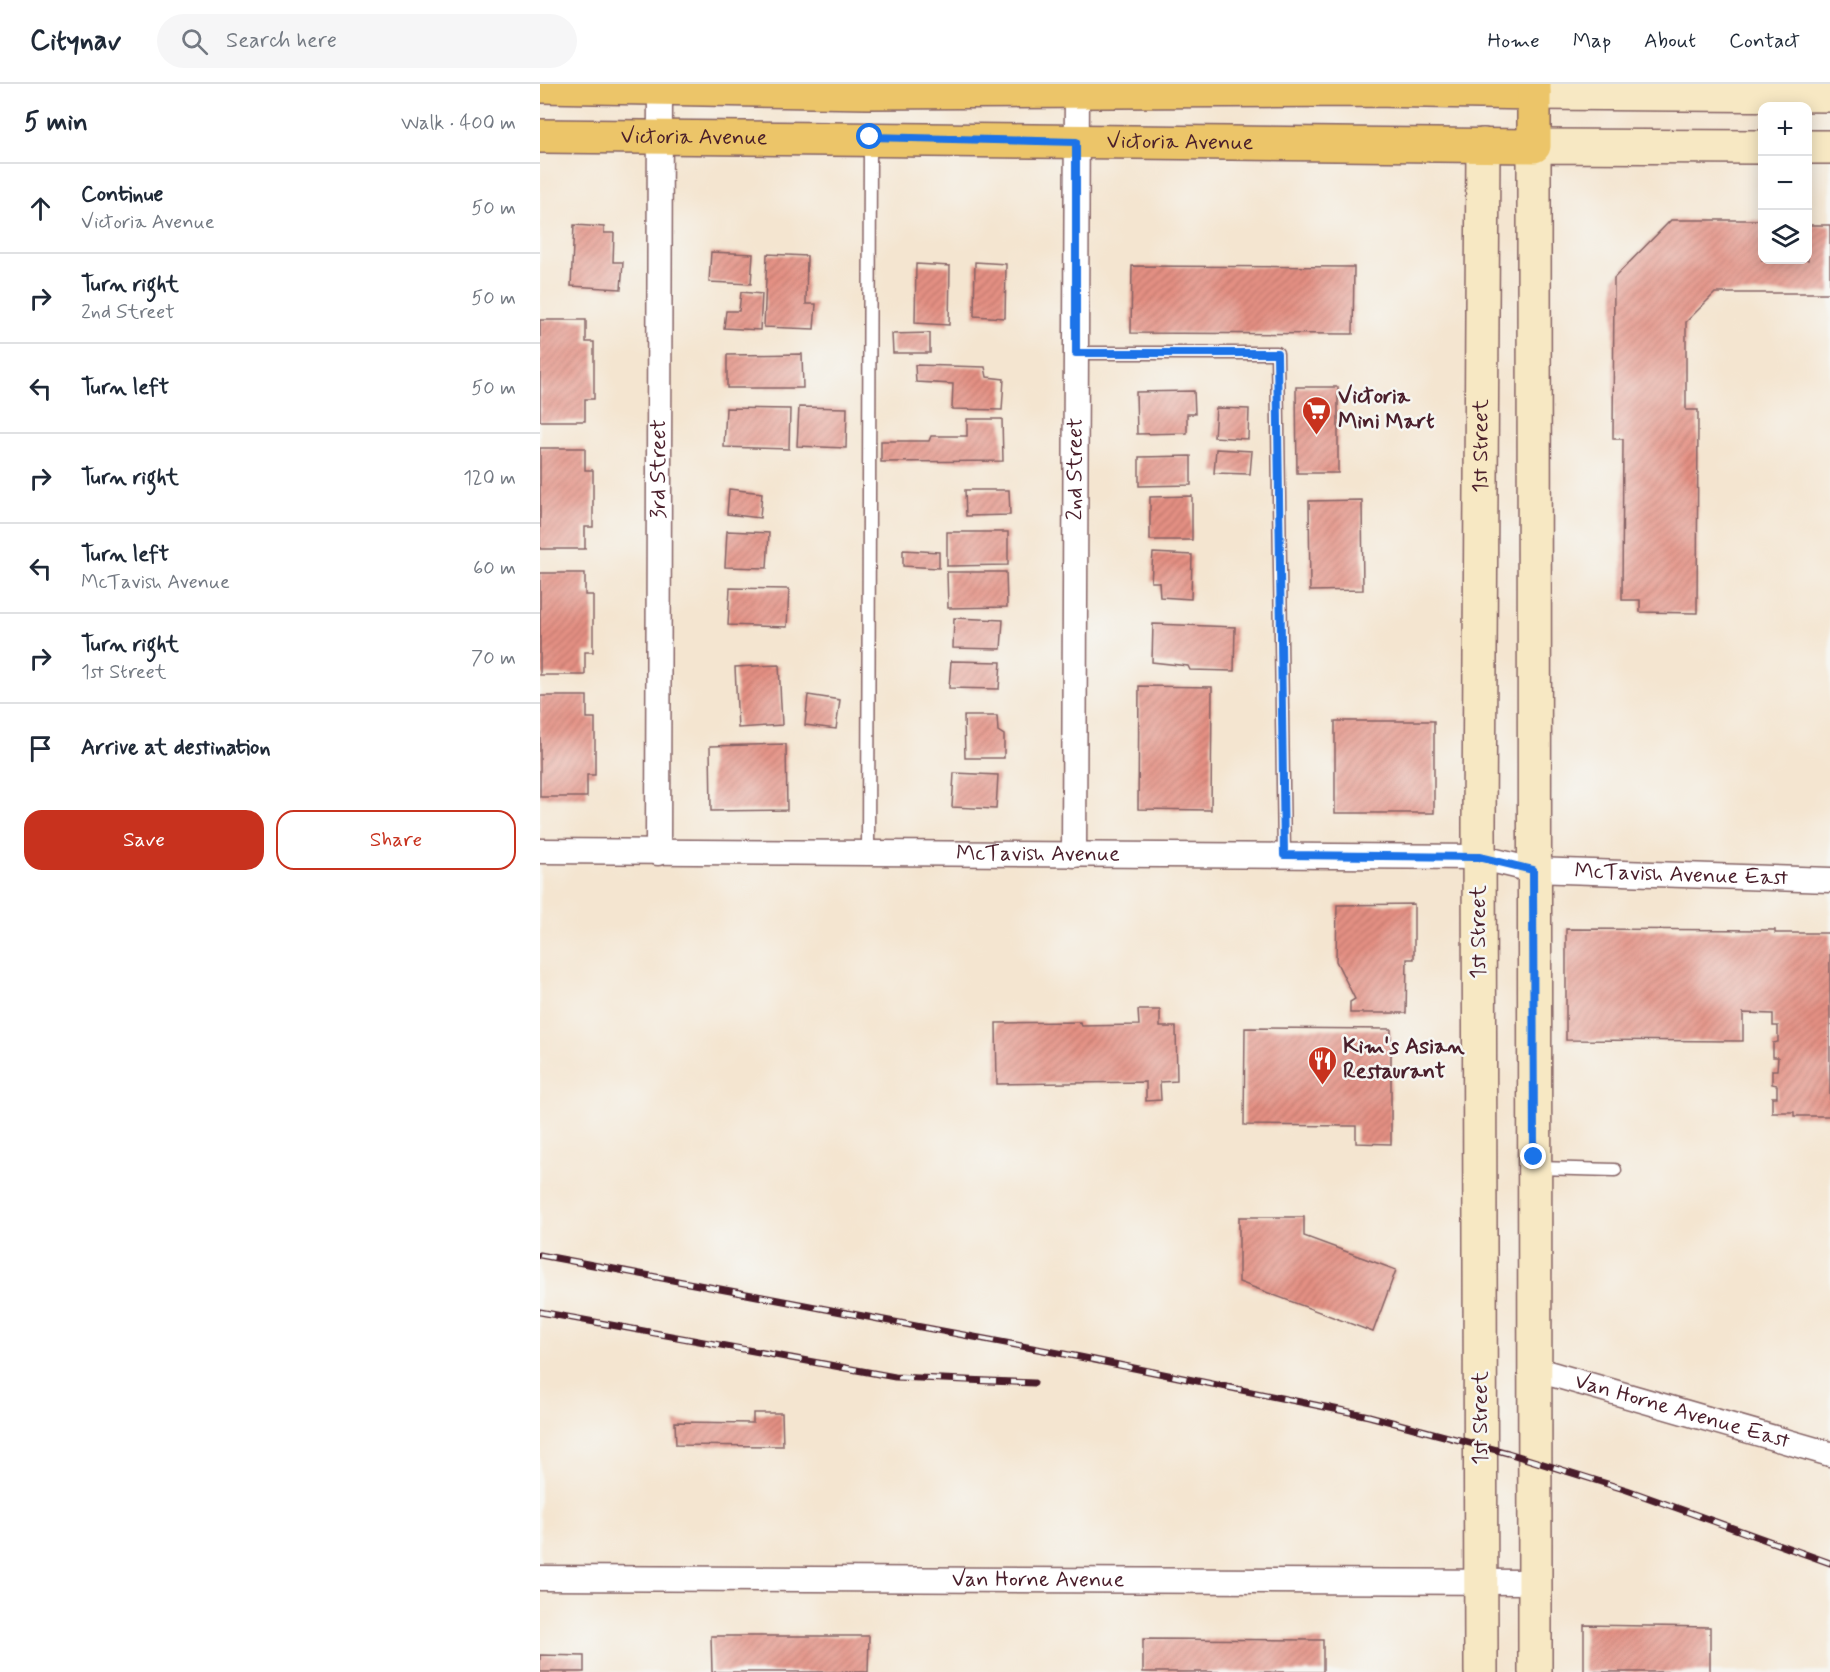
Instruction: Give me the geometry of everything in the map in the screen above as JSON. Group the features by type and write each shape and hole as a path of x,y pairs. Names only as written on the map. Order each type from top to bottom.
{"main road":[{"name":"Victoria Avenue","path":"540,86 1534,89"},
{"name":"1st Street","path":"1481,1672 1479,857 1483,88"},
{"path":"1535,1672 1534,89 1830,95"},
{"name":"Victoria Avenue","path":"540,136 870,137 1076,142 1534,146"},
{"path":"1534,146 1758,147"},
{"path":"1812,147 1830,147"}],"street":[{"name":"3rd Street","path":"658,852 660,86"},
{"name":"2nd Street","path":"1074,855 1077,87"},
{"name":"McTavish Avenue","path":"540,851 1479,857 1533,870"},
{"name":"McTavish Avenue East","path":"1533,870 1830,880"},
{"name":"Van Horne Avenue East","path":"1534,1369 1830,1454"},
{"name":"Van Horne Avenue","path":"540,1578 1536,1582"}],"lane":[{"path":"868,854 870,137"},
{"path":"1076,353 1277,353 1284,855"},
{"path":"1534,1168 1615,1170"}],"building":[{"path":"1671,220 1758,220 1758,264 1812,264 1812,225 1830,225 1830,293 1715,293 1686,322 1686,410 1698,410 1697,613 1640,612 1640,600 1622,600 1623,439 1613,439 1614,278"},
{"path":"574,225 604,227 604,233 614,233 613,262 623,262 621,289 571,286"},
{"path":"711,252 753,254 751,284 709,282"},
{"path":"767,254 807,256 806,304 816,304 814,329 764,327"},
{"path":"975,262 1006,264 1005,318 974,316"},
{"path":"916,264 950,266 949,325 915,323"},
{"path":"1132,266 1354,267 1353,334 1131,333"},
{"path":"741,292 762,294 760,330 724,328 726,311 739,311"},
{"path":"540,320 586,320 586,342 594,342 594,399 585,399 585,421 540,421"},
{"path":"930,333 930,353 893,353 892,334"},
{"path":"802,354 803,388 727,388 727,355"},
{"path":"915,365 985,367 987,377 1004,379 1002,410 952,409 953,384 916,382"},
{"path":"1296,387 1338,387 1338,473 1297,473"},
{"path":"1194,391 1195,414 1187,414 1187,433 1137,434 1136,392"},
{"path":"799,407 847,408 846,448 797,446"},
{"path":"726,408 790,409 789,449 724,447"},
{"path":"1216,408 1249,409 1248,439 1214,437"},
{"path":"967,419 1002,419 1003,461 881,462 881,441 929,441 931,436 967,436"},
{"path":"540,448 585,448 585,470 593,470 593,527 585,527 585,549 540,549"},
{"path":"1216,449 1252,451 1250,474 1214,473"},
{"path":"1191,456 1191,485 1139,486 1139,457"},
{"path":"729,489 762,493 760,518 727,514"},
{"path":"965,490 1009,490 1010,515 966,516"},
{"path":"1192,496 1192,540 1150,540 1150,497"},
{"path":"1362,500 1363,590 1310,591 1309,501"},
{"path":"727,531 769,533 767,568 725,567"},
{"path":"947,532 1008,532 1008,565 947,566"},
{"path":"903,550 939,552 939,568 903,566"},
{"path":"1153,553 1192,555 1191,599 1160,597 1159,582 1151,582"},
{"path":"947,572 1006,572 1007,607 948,608"},
{"path":"540,573 585,573 585,595 593,595 593,652 585,652 585,675 540,675"},
{"path":"730,588 789,589 787,627 728,625"},
{"path":"954,618 1003,620 1001,649 953,648"},
{"path":"1153,624 1235,627 1234,671 1190,670 1188,666 1152,662"},
{"path":"951,661 1001,662 999,689 949,688"},
{"path":"779,665 782,725 738,728 735,667"},
{"path":"1139,686 1212,687 1211,810 1138,809"},
{"path":"808,695 840,700 836,729 805,725"},
{"path":"540,696 587,696 587,718 595,718 595,775 587,775 587,797 540,797"},
{"path":"964,716 997,716 998,731 1004,735 1004,758 965,758"},
{"path":"1335,721 1434,721 1434,813 1335,813"},
{"path":"786,744 787,810 711,811 710,746"},
{"path":"954,773 998,775 996,809 952,807"},
{"path":"1414,904 1414,959 1407,959 1406,1013 1350,1013 1350,1002 1355,999 1336,961 1337,905"},
{"path":"1566,929 1775,930 1775,933 1830,933 1830,1116 1794,1116 1794,1112 1772,1112 1772,1097 1777,1097 1777,1085 1772,1084 1772,1070 1777,1070 1778,1057 1773,1057 1773,1043 1778,1042 1778,1026 1773,1026 1773,1014 1743,1013 1743,1041 1566,1040"},
{"path":"1138,1010 1160,1010 1160,1027 1176,1027 1177,1081 1160,1082 1161,1100 1146,1101 1146,1082 997,1084 996,1023 1080,1022 1082,1026 1139,1025"},
{"path":"1245,1028 1391,1029 1391,1144 1356,1143 1356,1126 1244,1125"},
{"path":"1239,1217 1304,1217 1304,1236 1396,1270 1373,1332 1239,1282"},
{"path":"753,1413 782,1413 783,1446 676,1445 675,1422 753,1423"},
{"path":"1584,1625 1710,1627 1710,1672 1584,1672"},
{"path":"711,1636 869,1636 868,1672 712,1672"},
{"path":"1143,1639 1323,1640 1323,1672 1143,1672"},
{"path":"540,1655 584,1656 584,1672 540,1672"}],"railway":[{"path":"540,1255 1080,1357 1369,1416 1508,1453 1627,1490 1830,1563"},
{"path":"540,1312 895,1377 1034,1383"}],"place":[{"name":"Victoria Mini Mart","path":"1317,436"},
{"name":"Kim's Asian Restaurant","path":"1322,1086"}],"route":[{"path":"870,137 1076,142 1076,353 1277,353 1284,855 1479,857 1533,870 1534,1157"}]}
